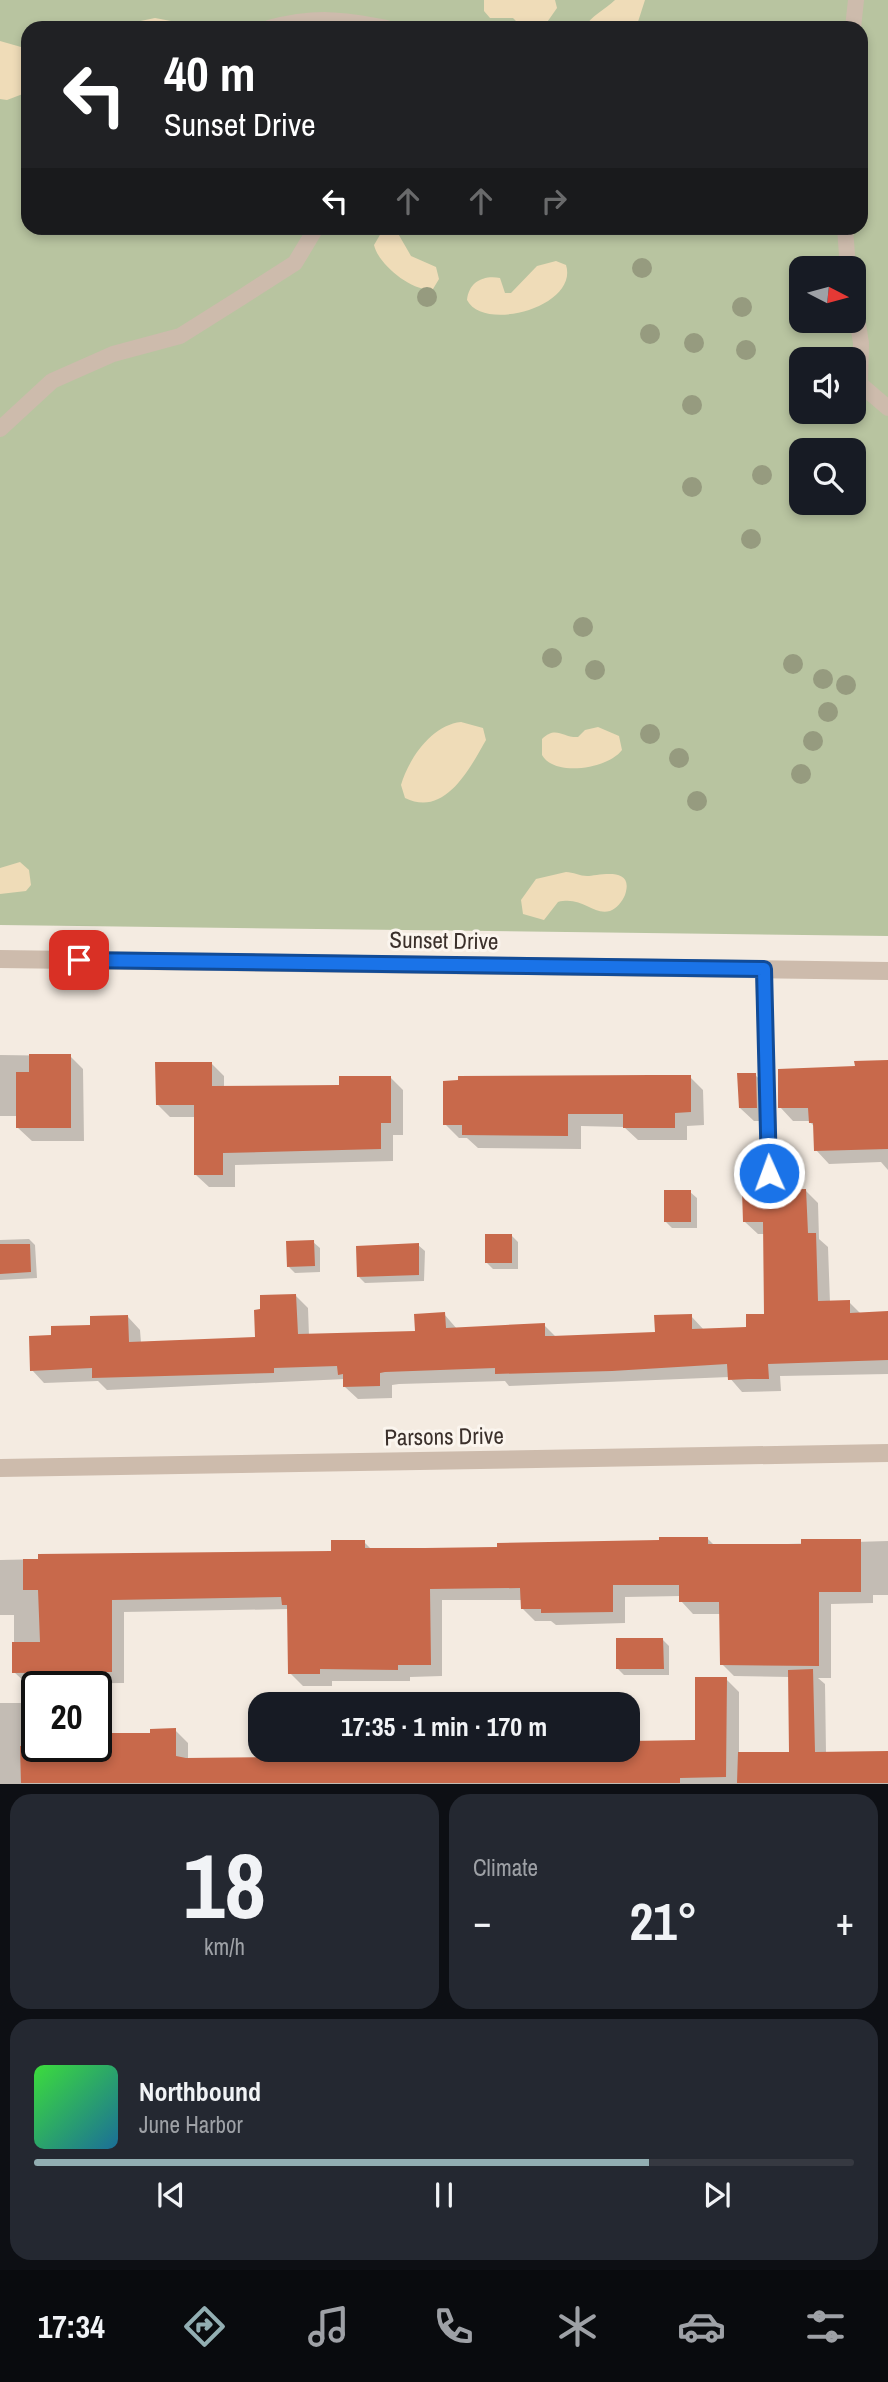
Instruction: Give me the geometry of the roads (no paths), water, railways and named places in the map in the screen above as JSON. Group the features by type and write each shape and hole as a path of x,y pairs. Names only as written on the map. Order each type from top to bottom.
{"street":[{"name":"Sunset Drive","path":"0,959 888,971"},
{"name":"Parsons Drive","path":"0,1468 888,1453"}],"lane":[{"path":"854,21 856,0"},
{"path":"295,21 352,21"},
{"path":"0,429 52,381 113,354 180,336 295,263 312,235"},
{"path":"846,235 847,256"},
{"path":"859,333 860,384 888,408"},
{"path":"764,969 769,1173"}]}
